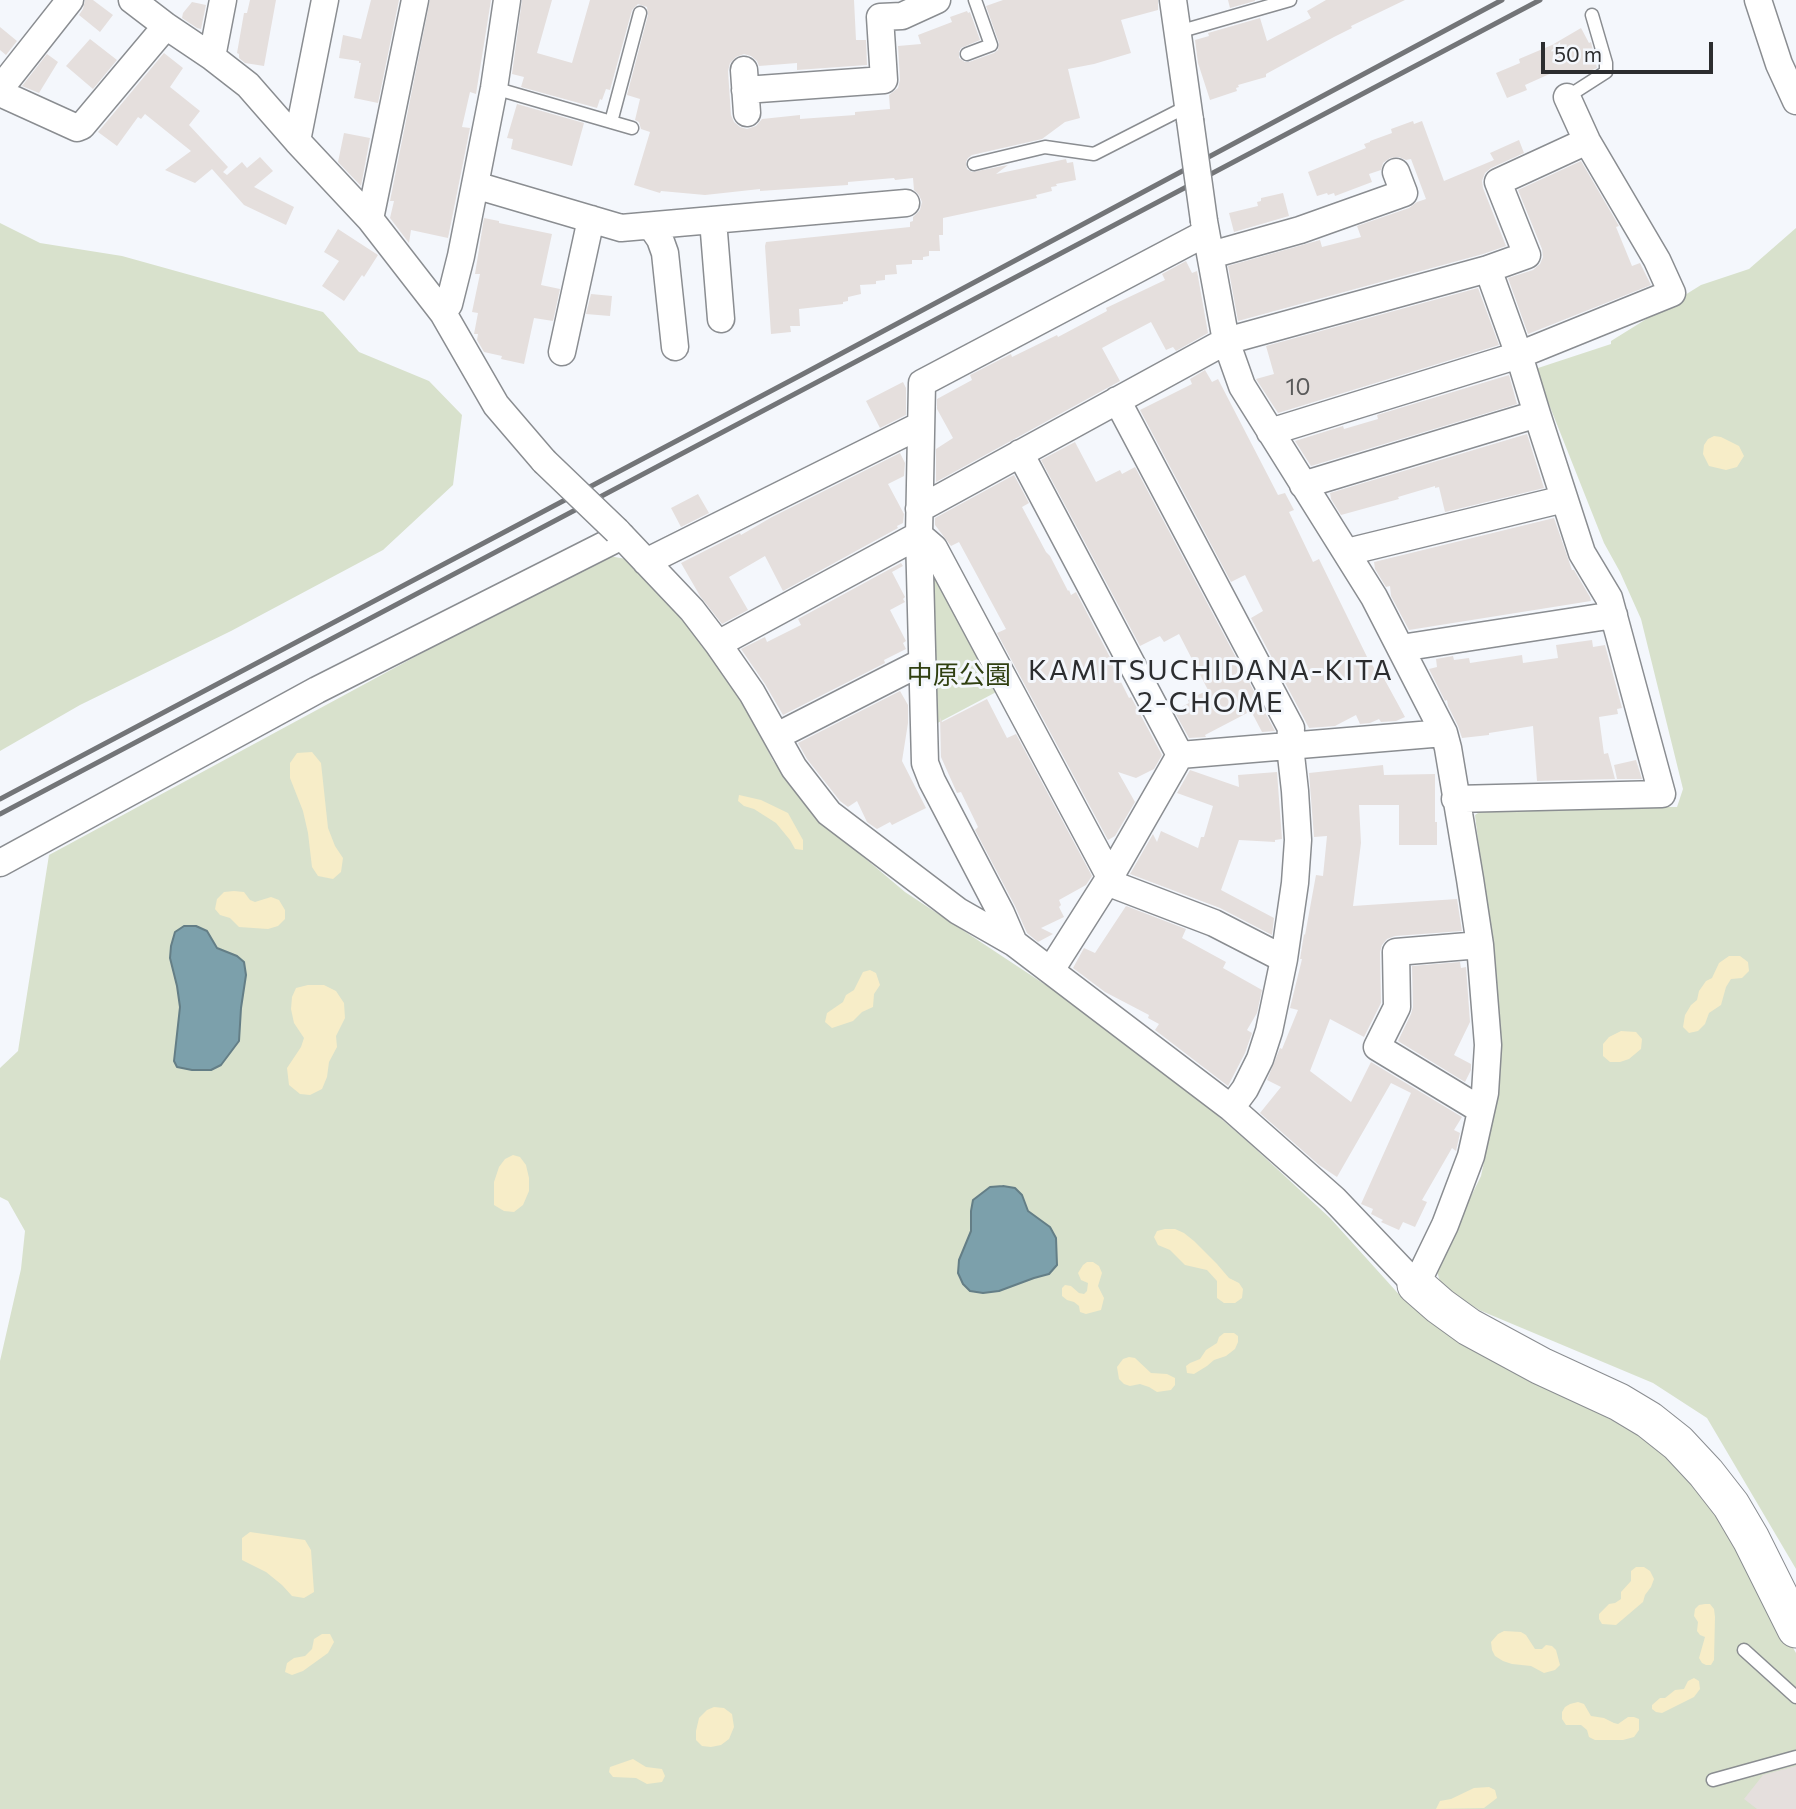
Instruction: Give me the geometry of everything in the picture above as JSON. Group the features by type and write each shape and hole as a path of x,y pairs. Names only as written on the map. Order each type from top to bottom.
{"street":[{"path":"70,0 3,85 2,94 77,128 82,126 166,26"},
{"path":"132,0 248,85 370,219 443,313 496,405 544,461 619,533 691,610 718,644 752,693 794,768 829,813 958,911 1014,943 1051,970 1231,1108 1334,1199 1416,1285 1440,1306 1469,1327 1541,1366 1619,1402 1649,1420 1678,1443 1731,1505 1796,1629"},
{"path":"212,57 223,0"},
{"path":"297,141 325,0"},
{"path":"370,219 415,0"},
{"path":"443,313 449,303 461,257 494,88 507,0"},
{"path":"746,91 884,80 880,17 902,16 937,0"},
{"path":"1173,0 1207,236 1226,341 1242,386 1374,597 1444,733 1448,748 1480,945 1488,1045 1485,1093 1471,1156 1445,1225 1416,1285"},
{"path":"1758,0 1779,64 1796,101"},
{"path":"1270,432 1520,355 1672,293 1657,260 1587,141 1567,97"},
{"path":"718,644 919,522 1020,453 1226,341 1488,269 1527,255 1497,182 1587,141"},
{"path":"1014,943 1002,913 925,763 919,522 922,383 1207,236 1300,230 1407,184"},
{"path":"475,185 621,228 906,202"},
{"path":"562,352 591,219"},
{"path":"713,220 721,318"},
{"path":"652,226 665,253 675,347"},
{"path":"1455,799 1662,794 1609,598 1583,553 1536,414 1520,355 1488,269"},
{"path":"1117,400 1291,728 1290,746 1296,791 1298,840 1284,959 1269,1031 1260,1059 1245,1089 1231,1108"},
{"path":"1303,485 1536,414"},
{"path":"646,562 921,425"},
{"path":"1020,453 1180,755"},
{"path":"1347,552 1564,499"},
{"path":"919,522 1117,886 1214,923 1284,959"},
{"path":"0,863 317,690 619,533"},
{"path":"1401,648 1614,615"},
{"path":"777,736 922,662"},
{"path":"1180,755 1444,733"},
{"path":"1051,970 1110,877 1180,755"},
{"path":"1480,945 1396,952 1397,1007 1377,1047 1481,1110"}],"lane":[{"path":"967,54 991,45 975,0"},
{"path":"1178,32 1290,0"},
{"path":"611,122 640,13"},
{"path":"1567,97 1606,72 1606,63 1592,15"},
{"path":"494,88 632,128"},
{"path":"974,164 1045,147 1094,154 1189,113"},
{"path":"1744,1650 1796,1697"},
{"path":"1713,1780 1796,1757"}],"green space":[{"path":"0,223 40,243 122,256 323,312 359,352 429,381 462,415 453,485 383,550 231,631 80,705 0,751"},
{"path":"1796,228 1796,1569 1707,1418 1653,1383 1479,1310 1441,1286 1436,1267 1481,1176 1492,1123 1496,1069 1493,965 1475,815 1489,806 1677,807 1683,789 1641,619 1604,543 1535,369 1611,344 1611,341 1701,285 1749,269"},
{"path":"603,555 632,560 735,683 773,761 821,821 905,892 1079,1007 1169,1074 1330,1218 1404,1300 1521,1376 1605,1416 1655,1445 1705,1492 1796,1653 1796,1809 0,1809 0,1361 21,1269 25,1231 8,1201 0,1197 0,1068 18,1051 49,855"},
{"name":"中原公園","path":"932,567 1000,690 930,727"}],"sand":[{"path":"1714,436 1739,446 1744,456 1737,467 1726,470 1709,466 1703,454 1704,445"},
{"path":"312,752 321,763 328,828 343,858 341,872 333,879 318,876 312,867 303,811 290,778 290,763 297,753"},
{"path":"739,795 761,800 788,813 803,840 803,850 795,849 776,823 738,801"},
{"path":"224,892 244,892 255,902 271,897 279,900 285,910 285,919 278,926 268,929 239,927 215,909 217,899"},
{"path":"1729,956 1740,956 1748,962 1749,971 1742,978 1731,979 1721,1005 1709,1013 1705,1024 1698,1031 1689,1033 1683,1027 1685,1015 1697,1000 1706,981 1712,978 1719,963"},
{"path":"870,970 876,973 880,985 874,994 873,1007 862,1012 853,1021 832,1028 825,1022 827,1013 854,990 863,972"},
{"path":"324,985 336,991 344,1003 345,1018 336,1036 337,1047 329,1062 322,1089 310,1095 300,1094 289,1085 287,1068 304,1038 294,1023 292,997 296,988"},
{"path":"1621,1031 1636,1032 1642,1039 1641,1049 1629,1059 1610,1062 1603,1056 1603,1044 1609,1037"},
{"path":"513,1155 520,1157 526,1165 529,1178 529,1191 523,1205 514,1212 504,1211 494,1205 494,1182 499,1167 505,1159"},
{"path":"1175,1229 1194,1241 1229,1278 1239,1283 1243,1289 1242,1298 1235,1303 1224,1303 1217,1298 1217,1281 1207,1270 1185,1265 1170,1250 1158,1245 1154,1237 1157,1231"},
{"path":"1087,1262 1099,1266 1102,1273 1098,1286 1104,1298 1101,1310 1086,1314 1080,1312 1079,1306 1074,1302 1062,1296 1062,1288 1065,1285 1071,1286 1084,1294 1087,1291 1088,1283 1081,1280 1078,1273"},
{"path":"1224,1333 1238,1336 1235,1349 1194,1374 1187,1373 1186,1366 1200,1359"},
{"path":"1135,1358 1151,1373 1167,1374 1175,1378 1175,1385 1171,1390 1157,1392 1140,1384 1124,1384 1119,1379 1117,1367 1123,1359"},
{"path":"250,1532 305,1540 311,1550 314,1592 304,1598 292,1596 266,1572 242,1560 242,1538"},
{"path":"1636,1567 1644,1567 1650,1571 1654,1579 1643,1602 1616,1625 1602,1624 1599,1614 1609,1604 1621,1599 1621,1592 1631,1581 1631,1571"},
{"path":"1710,1604 1715,1617 1714,1660 1711,1665 1706,1665 1699,1658 1705,1637 1697,1631 1698,1622 1694,1616 1699,1605"},
{"path":"1504,1631 1521,1632 1535,1649 1552,1646 1556,1650 1560,1665 1555,1670 1544,1673 1531,1666 1503,1661 1495,1656 1491,1642"},
{"path":"322,1634 330,1634 334,1642 328,1653 303,1671 292,1675 285,1672 287,1663 294,1658 305,1656 312,1649 314,1639"},
{"path":"1694,1678 1699,1681 1700,1689 1694,1697 1662,1713 1652,1709 1652,1705 1660,1698 1665,1698 1675,1690 1684,1689 1688,1681"},
{"path":"1578,1702 1584,1704 1591,1716 1614,1723 1618,1724 1628,1717 1639,1719 1639,1730 1634,1737 1623,1740 1595,1740 1589,1737 1587,1730 1581,1725 1566,1725 1562,1719 1565,1707"},
{"path":"714,1707 724,1708 732,1714 734,1727 729,1739 721,1745 702,1746 696,1740 699,1718"},
{"path":"633,1759 646,1767 662,1769 665,1776 662,1782 647,1784 636,1778 613,1777 609,1772 610,1767"},
{"path":"1489,1787 1495,1790 1497,1798 1484,1808 1436,1809 1440,1801 1474,1788"}],"water":[{"path":"184,926 196,926 207,931 217,948 237,956 244,962 246,975 239,1041 221,1065 211,1070 177,1067 174,1061 180,1007 170,958 175,932"},
{"path":"990,1187 1015,1188 1022,1195 1028,1211 1050,1227 1056,1238 1057,1265 1049,1274 999,1291 970,1291 958,1273 959,1260 971,1231 973,1200"}],"building":[{"path":"85,0 93,0 113,15 100,32 79,15"},
{"path":"250,0 276,0 264,66 245,63 237,53 244,13 247,13"},
{"path":"371,0 399,0 378,103 354,98 361,63 339,58 343,35 361,39"},
{"path":"430,0 491,0 476,94 470,92 462,127 470,128 448,238 411,230 409,243 390,218 394,201 390,201"},
{"path":"522,0 552,0 537,53 572,63 590,0 854,0 856,40 866,40 867,65 797,70 797,63 759,66 751,56 744,54 730,63 728,71 731,115 734,122 747,129 756,126 762,119 800,115 800,119 855,115 855,112 890,109 889,95 898,88 900,80 898,46 921,44 918,35 952,22 950,17 967,11 970,12 980,40 961,48 959,58 969,62 994,53 998,50 999,43 986,6 1003,0 1158,0 1158,10 1121,20 1131,53 1068,69 1080,118 1065,122 1042,139 972,155 966,162 967,169 972,172 1008,165 996,174 1066,159 1067,163 1073,162 1076,180 1056,184 1057,186 1051,187 1052,191 1036,195 1037,198 943,218 943,235 939,235 940,251 929,251 929,256 923,257 923,260 912,260 912,264 896,265 897,274 885,275 885,280 876,281 876,284 860,285 861,294 848,297 848,301 843,304 799,309 800,326 790,326 791,332 771,334 766,242 910,227 910,222 920,210 922,202 914,190 913,178 705,195 660,193 634,185 650,132 641,129 639,122 635,120 640,99 627,95 648,15 647,7 638,4 632,10 610,90 606,89 597,108 521,87 524,77 512,74"},
{"path":"1228,0 1255,0 1255,1 1230,8"},
{"path":"1326,0 1405,0 1351,26 1352,28 1266,74 1266,77 1238,85 1237,91 1210,100 1198,63 1195,40 1209,36 1208,33 1260,18 1267,41 1311,18 1307,11"},
{"path":"192,2 206,5 201,29 182,18"},
{"path":"0,27 17,41 6,55 0,50"},
{"path":"1581,28 1589,43 1591,42 1597,68 1554,72 1525,85 1527,90 1507,98 1496,73 1520,63 1519,59 1552,45"},
{"path":"90,39 117,60 93,89 66,66"},
{"path":"164,53 183,68 170,87 200,111 189,125 228,167 223,172 227,175 242,162 247,168 260,157 273,171 254,187 294,207 286,225 244,205 212,169 195,183 165,170 191,151 145,114 141,119 138,117 117,146 98,132"},
{"path":"47,54 58,62 39,93 22,86"},
{"path":"517,104 584,123 572,166 511,149 513,139 507,138"},
{"path":"1413,121 1414,124 1422,121 1444,181 1494,160 1490,153 1519,140 1524,153 1491,168 1482,181 1506,246 1238,321 1228,266 1320,240 1322,247 1361,237 1357,226 1409,208 1426,199 1411,159 1390,158 1383,163 1381,170 1369,174 1372,182 1335,196 1334,193 1327,193 1317,196 1308,172 1366,148 1364,144 1392,133 1391,129"},
{"path":"344,133 370,138 361,186 338,162"},
{"path":"1581,161 1619,226 1616,227 1632,266 1640,263 1651,285 1528,334 1508,278 1533,270 1543,257 1518,190"},
{"path":"1283,193 1289,216 1234,232 1229,213 1258,206 1257,202 1261,201 1261,198"},
{"path":"484,218 552,234 541,285 560,289 553,321 534,318 524,364 484,352 477,340 478,334 474,334 478,313 472,312 480,274 475,274"},
{"path":"338,229 378,255 344,301 322,286 339,261 324,252"},
{"path":"1186,261 1192,273 1197,271 1208,333 1176,351 1173,347 1166,350 1151,322 1102,348 1120,381 936,482 936,449 953,438 937,409 937,399 972,380 970,375 1011,354 1012,357 1057,335 1058,337 1107,311 1106,308 1165,280 1162,274"},
{"path":"1478,288 1499,345 1278,413 1256,379 1274,374 1266,346"},
{"path":"591,294 612,296 610,316 586,314"},
{"path":"1205,370 1212,382 1218,379 1278,495 1285,493 1294,510 1289,512 1313,562 1319,559 1371,665 1377,674 1381,673 1405,717 1396,721 1381,722 1379,719 1360,724 1356,715 1335,726 1309,728 1251,618 1263,611 1245,575 1231,582 1140,410 1192,384 1190,379"},
{"path":"1509,375 1517,404 1311,466 1295,441 1343,426 1344,429 1378,419 1377,415"},
{"path":"903,382 906,388 906,415 880,428 866,401"},
{"path":"1527,434 1544,488 1445,512 1439,487 1435,486 1341,515 1331,499 1330,493"},
{"path":"1075,442 1096,482 1120,470 1122,474 1135,467 1275,731 1262,732 1251,711 1205,735 1206,737 1189,738 1174,711 1208,690 1179,634 1164,642 1160,636 1140,646 1041,460"},
{"path":"900,453 905,463 904,476 888,484 904,514 903,523 897,526 898,528 783,591 765,556 729,577 748,610 722,624 700,596 681,563"},
{"path":"1014,475 1029,503 1022,507 1068,591 1071,595 1076,592 1129,698 1131,697 1162,755 1154,769 1136,778 1118,772 1135,802 1115,836 1108,840 997,633 1006,629 959,542 951,546 935,525 935,518"},
{"path":"698,494 709,513 681,527 671,508"},
{"path":"1554,518 1572,570 1591,601 1409,630 1391,596 1390,586 1386,587 1375,569 1374,562"},
{"path":"901,563 903,566 892,572 905,602 890,610 906,641 903,643 906,649 884,660 885,663 783,715 741,649 765,637 767,642 801,625 798,619"},
{"path":"1592,640 1593,647 1605,645 1622,708 1617,709 1618,714 1599,717 1604,754 1608,753 1615,779 1537,781 1533,726 1462,738 1447,700 1445,701 1429,669 1437,667 1436,659 1453,656 1454,660 1469,658 1470,663 1522,655 1523,663 1558,658 1556,645"},
{"path":"900,691 908,705 902,761 926,808 892,825 890,822 877,829 867,822 857,801 848,807 840,801 798,743"},
{"path":"987,699 1007,738 1016,734 1092,876 1086,885 1059,900 1064,917 1041,928 1053,934 1038,942 1027,933 975,830 978,827 961,792 957,793 941,757 940,717 942,722"},
{"path":"1636,760 1642,779 1617,779 1614,765"},
{"path":"1383,765 1384,775 1435,774 1437,845 1399,845 1399,805 1359,805 1361,843 1353,906 1457,899 1462,931 1395,936 1387,939 1380,952 1381,1003 1364,1037 1330,1019 1310,1071 1351,1102 1371,1062 1462,1117 1454,1130 1460,1133 1456,1151 1452,1148 1422,1200 1427,1202 1415,1227 1403,1222 1399,1230 1381,1222 1383,1220 1371,1214 1373,1209 1361,1204 1411,1093 1391,1083 1337,1177 1319,1165 1260,1113 1281,1087 1267,1080 1298,1010 1290,1008 1302,959 1304,934 1316,875 1323,876 1327,836 1314,837 1309,773"},
{"path":"1190,770 1239,787 1238,775 1277,772 1282,839 1275,842 1239,840 1221,890 1274,918 1272,935 1220,908 1130,874 1153,834 1157,842 1161,831 1198,848 1213,806 1177,793"},
{"path":"1126,906 1186,929 1182,938 1226,962 1223,968 1262,990 1257,1013 1247,1030 1252,1033 1245,1053 1228,1086 1155,1030 1159,1024 1148,1018 1149,1015 1105,992 1073,968 1084,948 1095,953"},
{"path":"1460,962 1461,968 1466,967 1470,1022 1454,1055 1471,1064 1465,1082 1398,1041 1413,1007 1412,966"},
{"path":"1796,1766 1796,1809 1757,1809 1744,1799 1763,1775"}],"railway":[{"path":"0,799 1502,0"},
{"path":"0,814 1540,0"}],"district":[{"name":"KAMITSUCHIDANA-KITA 2-CHOME","path":"1211,687"}]}
